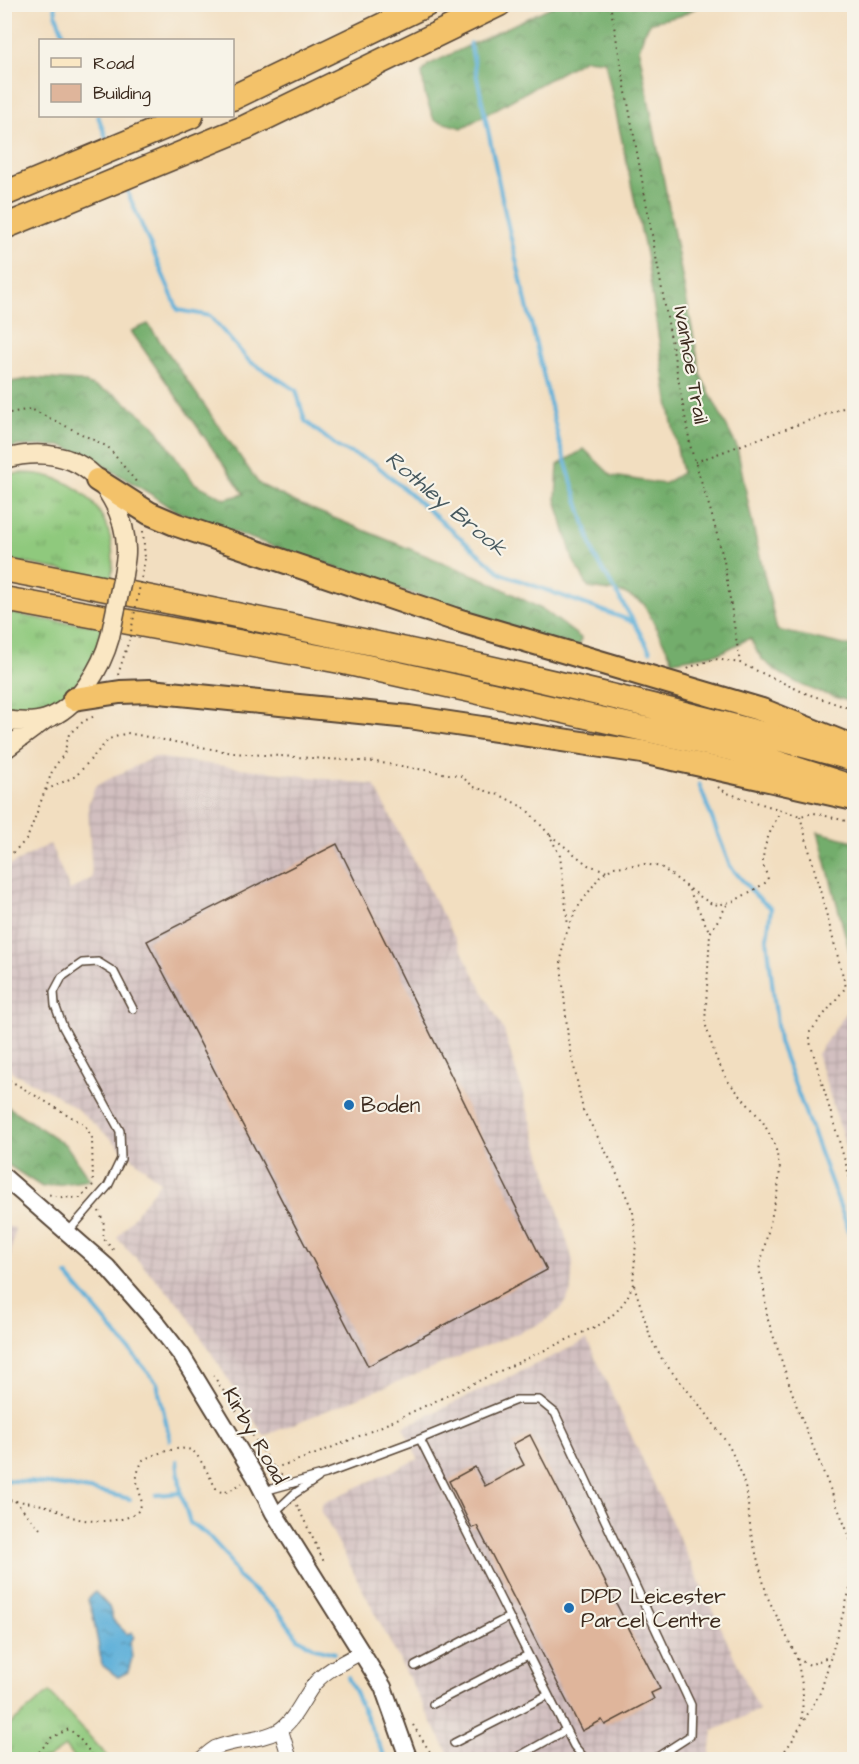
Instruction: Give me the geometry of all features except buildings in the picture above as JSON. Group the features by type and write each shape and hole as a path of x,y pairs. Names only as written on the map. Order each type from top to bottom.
{"highway":[{"path":"234,97 427,4"},
{"path":"4,227 246,127 500,4"},
{"path":"4,194 86,162 190,117"},
{"path":"97,480 149,513 177,525 454,619 762,710 855,747"},
{"path":"4,569 343,636 553,682 748,729 855,759"},
{"path":"4,599 351,663 734,749 855,788"},
{"path":"74,699 114,692 150,691 409,717 642,752 855,799"}],"main road":[{"path":"4,459 34,454 57,457 79,465 97,480 109,495 123,526 126,554 111,637 100,667 74,699 4,750"},
{"path":"4,720 46,719"}],"street":[{"name":"Kirby Road","path":"4,1177 107,1268 154,1320 182,1356 274,1513 382,1687 409,1760"},
{"path":"200,1760 215,1749 231,1743 265,1738 281,1730 315,1683 327,1672 362,1652"},
{"path":"281,1730 290,1760"}],"lane":[{"path":"68,1232 108,1186 121,1159 120,1131 63,1027 55,1005 54,992 62,977 82,963 98,962 114,972 133,1009"},
{"path":"274,1513 294,1494 326,1474 516,1400 539,1400 555,1413 691,1706 690,1736 650,1760"},
{"path":"420,1439 574,1746 586,1760"},
{"path":"258,1484 326,1474"},
{"path":"415,1666 509,1617"},
{"path":"433,1704 528,1654"},
{"path":"454,1743 548,1695"},
{"path":"512,1760 566,1730"}],"path":[{"name":"Ivanhoe Trail","path":"610,4 695,462 724,561 740,663"},
{"path":"695,462 855,404"},
{"path":"130,637 145,559"},
{"path":"686,673 690,667 716,659 740,663 796,689 855,710"},
{"path":"46,790 76,776 109,739 126,733 233,753 376,762 461,776 474,787 502,796 526,809 549,834 588,866 608,871"},
{"path":"4,861 27,839 53,769 64,754 69,734"},
{"path":"715,783 719,789 727,793 780,811 800,816 814,813 855,823"},
{"path":"4,1500 49,1507 87,1520 124,1519 134,1516 139,1511 142,1502 136,1481 143,1460 168,1450 186,1448 194,1452 221,1492 258,1484 603,1323 617,1311 627,1298 633,1284 636,1242 633,1212 613,1165 583,1110 568,1037 561,964 563,942 576,910 600,876 614,867 639,865 660,867 710,903 727,904 760,886 768,880 763,865 764,850 780,811"},
{"path":"800,816 846,987 810,1032 810,1042 855,1192"},
{"path":"549,834 560,856 568,928"},
{"path":"687,886 710,933"},
{"path":"727,904 710,933 705,1023 716,1058 727,1080 764,1122 775,1145 780,1169 778,1190 759,1270 763,1281 767,1317 796,1407 850,1539 855,1559"},
{"path":"4,1077 85,1125 92,1138 93,1185 80,1198 58,1197"},
{"path":"633,1284 651,1339 663,1361 718,1429 741,1470 747,1494 751,1534 767,1596 797,1658 803,1690 802,1723"},
{"path":"15,1501 42,1530"},
{"path":"778,1760 792,1741 826,1681 830,1656 855,1565"},
{"path":"797,1658 810,1665 830,1656"},
{"path":"23,1760 39,1752 51,1738 69,1730 79,1738 96,1760"}],"shaded area":[{"path":"154,757 374,785 504,1031 573,1261 571,1291 566,1301 561,1309 540,1324 264,1436 182,1307 117,1238 160,1182 78,1110 56,1095 12,1072 5,1056 5,868 50,844 70,890 92,878 88,805 95,786"},
{"path":"854,1002 854,1172 817,1054"},
{"path":"4,1226 15,1228 5,1291"},
{"path":"587,1340 759,1710 713,1731 710,1757 705,1759 451,1759 321,1510 323,1503 418,1459 403,1427"}],"green space":[{"path":"557,4 701,5 680,16 651,22 644,33 639,50 701,376 737,447 777,630 854,647 854,702 819,692 785,677 763,660 750,638 720,653 673,661 644,604 624,593 589,588 573,560 556,499 558,465 584,449 612,476 664,484 682,473 669,407 646,254 605,61 585,59 462,128 434,120 425,95 422,73 428,65"},
{"path":"148,324 259,484 297,503 486,580 545,611 581,638 579,650 173,510 96,461 63,446 17,446 5,450 5,383 34,378 80,381 116,395 153,424 194,483 225,499 244,494 131,331"},
{"path":"20,473 42,475 62,481 79,490 93,503 110,537 113,558 111,580 5,559 4,476"},
{"path":"4,612 47,620 102,626 91,662 72,688 58,698 43,704 25,708 5,708"},
{"path":"818,832 854,841 854,968"},
{"path":"5,1105 66,1145 90,1180 42,1187 5,1163"},
{"path":"49,1692 110,1759 75,1759 65,1747 47,1759 5,1759 5,1729"}],"water":[{"path":"95,1592 109,1607 113,1620 127,1634 132,1632 134,1637 130,1642 132,1658 128,1672 118,1677 102,1665 88,1600"}],"waterway":[{"name":"Rothley Brook","path":"55,4 56,15 66,39"},
{"name":"Rothley Brook","path":"470,43 506,217 559,441 595,557 634,622"},
{"name":"Rothley Brook","path":"98,117 108,143"},
{"name":"Rothley Brook","path":"125,186 178,310 210,316 249,361 296,390 305,421 339,448 374,463 502,574 634,622 650,651"},
{"name":"Rothley Brook","path":"699,784 730,866 756,896 771,908 767,938 779,1042 854,1244"},
{"path":"67,1275 157,1383 170,1440"},
{"path":"177,1461 181,1493 190,1523 207,1534 227,1556 238,1577 278,1611 298,1638 315,1648 335,1653"},
{"path":"4,1480 68,1486 130,1499"},
{"path":"156,1495 181,1493"},
{"path":"348,1677 386,1760"},
{"name":"Rothley Brook","path":"854,1721 850,1733 854,1739"}],"place":[{"name":"Boden","path":"349,1105"},
{"name":"DPD Leicester Parcel Centre","path":"569,1608"}]}
